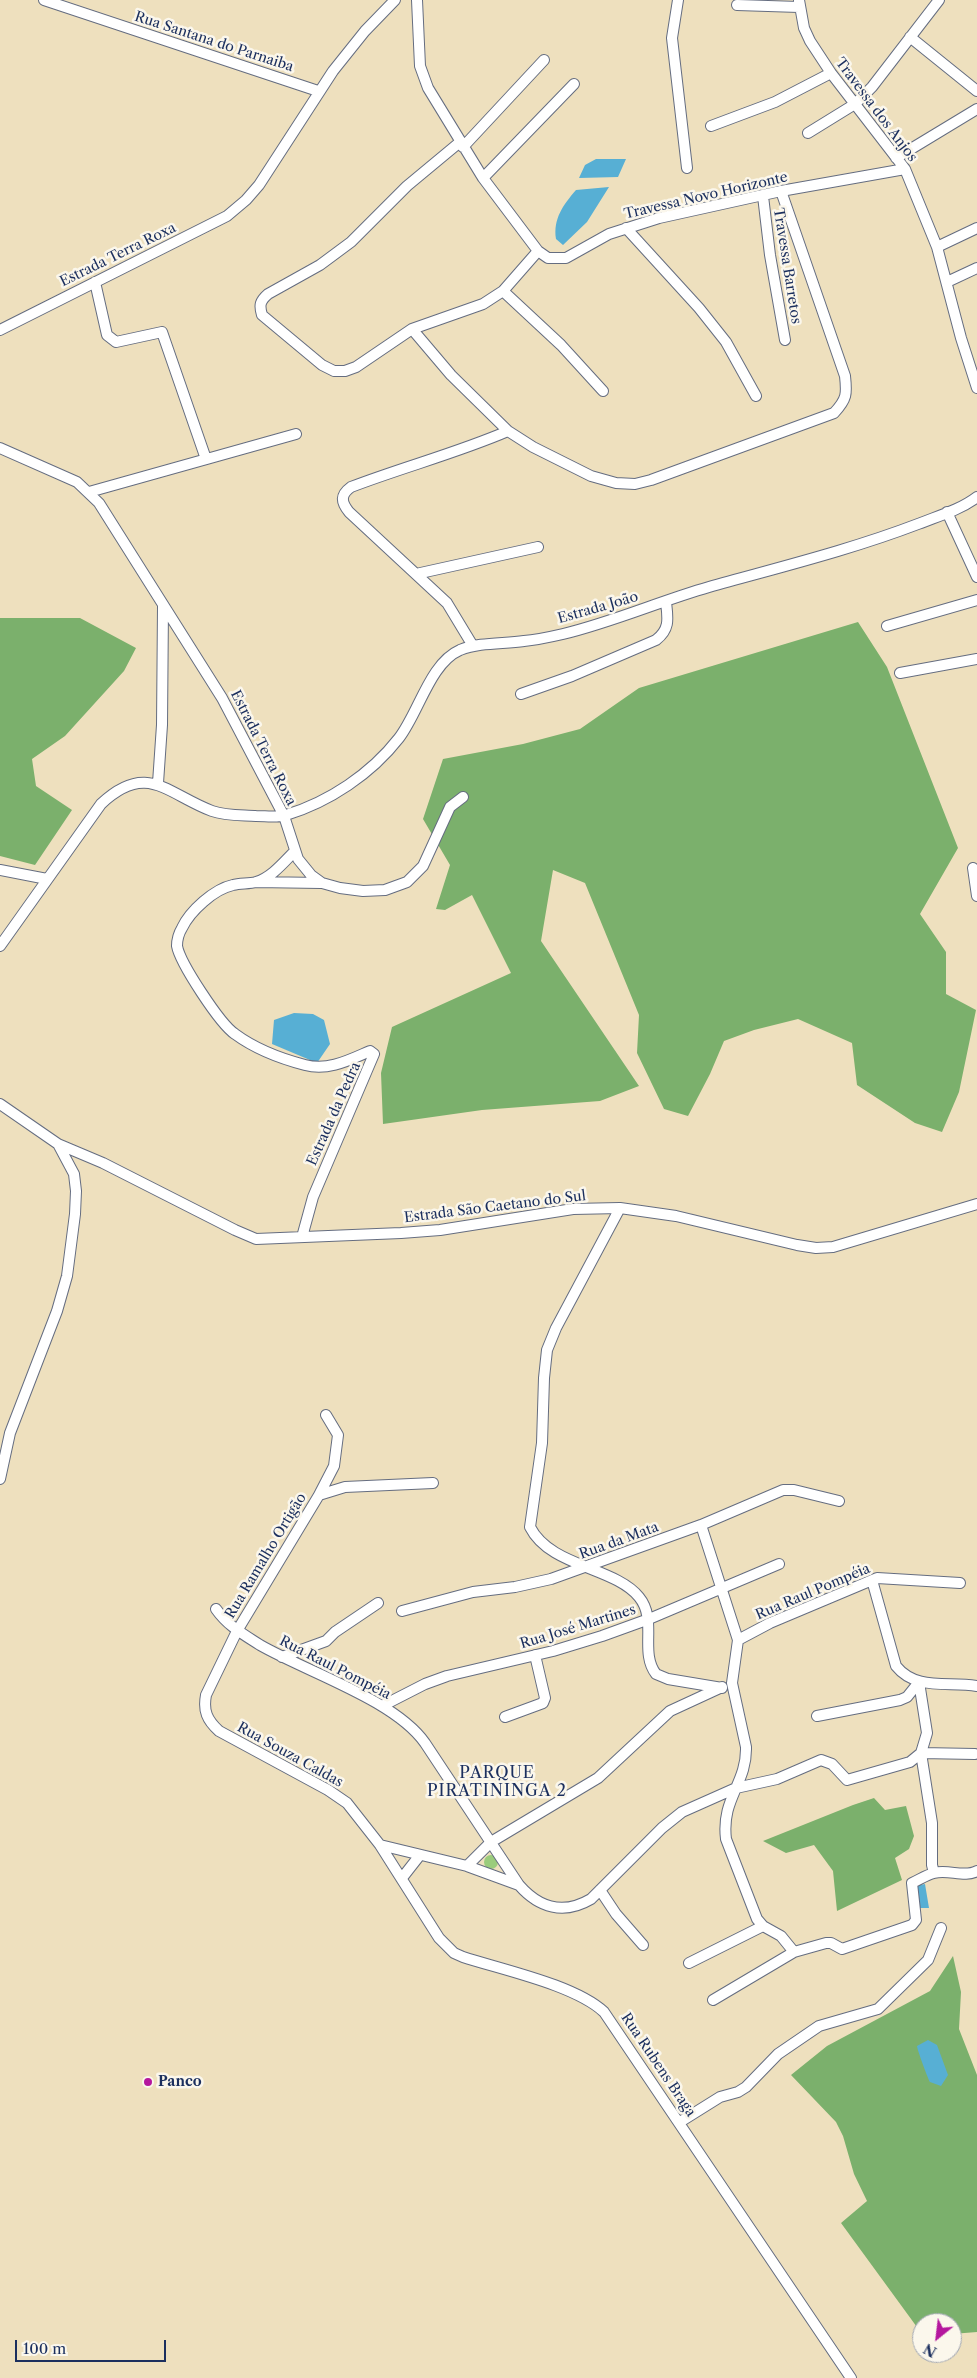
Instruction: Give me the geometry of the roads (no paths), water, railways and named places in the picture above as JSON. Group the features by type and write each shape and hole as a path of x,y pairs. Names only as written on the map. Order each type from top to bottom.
{"street":[{"name":"Rua Santana do Parnaiba","path":"44,0 318,91"},
{"name":"Estrada Terra Roxa","path":"0,330 212,225 246,200 278,156 318,91 348,51 394,0"},
{"path":"417,0 420,27 420,66 423,78 462,144 483,178 538,251 503,291 483,304 412,329 356,367 345,371 334,371 322,365 269,323 262,316 259,308 261,300 268,294 320,265 351,242 407,186 462,144 544,60"},
{"path":"678,0 672,38 688,168"},
{"path":"808,134 855,104 892,63 910,36 939,0"},
{"path":"737,5 799,3"},
{"name":"Travessa dos Anjos","path":"799,3 810,41 831,73 905,169 938,247 975,384"},
{"path":"910,36 977,91"},
{"path":"711,126 775,102 831,73"},
{"path":"483,178 574,84"},
{"path":"896,158 977,110"},
{"name":"Travessa Novo Horizonte","path":"538,251 548,258 566,258 609,234 660,218 781,192 905,169"},
{"path":"412,329 451,375 508,431 533,447 591,476 616,483 635,484 651,480 834,413 844,403 846,397 845,376 781,192"},
{"name":"Travessa Barretos","path":"763,196 770,255 785,340"},
{"path":"626,228 699,308 726,342 756,396"},
{"path":"938,247 977,228"},
{"path":"947,282 977,268"},
{"path":"95,282 107,335 116,342 162,332 206,459"},
{"path":"503,291 561,345 603,391"},
{"path":"473,646 447,604 344,506 342,498 344,492 351,486 399,468 472,446 508,431"},
{"path":"89,492 296,434"},
{"name":"Estrada Terra Roxa","path":"0,448 77,482 89,492 114,523 163,606 222,698 284,816 233,815 214,812 158,783"},
{"name":"Estrada João","path":"284,816 322,800 354,782 377,762 399,738 440,664 448,657 473,646 550,637 585,628 708,587 864,544 947,512 977,497"},
{"path":"947,512 977,577"},
{"path":"416,574 538,547"},
{"path":"887,626 977,600"},
{"path":"522,694 572,676 656,640 665,633 668,624 666,602"},
{"path":"0,946 88,821 110,796 121,788 138,783 158,783 162,724 163,606"},
{"path":"900,674 977,659"},
{"path":"256,882 322,883 363,891 385,890 407,882 423,866 450,807 463,797"},
{"path":"284,816 294,852 302,867 322,883"},
{"name":"Estrada da Pedra","path":"294,852 273,872 256,882 233,884 218,891 193,913 182,926 177,938 177,947 182,960 218,1018 234,1034 252,1044 305,1065 340,1064 370,1051 374,1054 313,1197 302,1237"},
{"path":"973,868 977,896"},
{"path":"0,870 47,880"},
{"path":"0,1104 58,1144 74,1174 76,1191 68,1268 57,1311 10,1433 0,1479"},
{"name":"Estrada São Caetano do Sul","path":"58,1144 103,1163 235,1230 256,1238 410,1233 573,1209 620,1208 676,1216 816,1248 833,1247 871,1237 977,1204"},
{"path":"620,1208 556,1328 547,1350 542,1442 530,1527 545,1544 585,1568 622,1583 633,1590 644,1605 649,1619 650,1661 656,1674 668,1679 722,1688"},
{"name":"Rua Ramalho Ortigão","path":"237,1631 319,1495 334,1466 338,1435 326,1415"},
{"path":"319,1495 345,1488 433,1483"},
{"name":"Rua da Mata","path":"402,1611 473,1592 532,1584 585,1568 701,1526 783,1490 794,1490 839,1501"},
{"path":"701,1526 738,1640 732,1683 746,1747 744,1767 727,1808 724,1826 726,1839 754,1912 763,1926 781,1936 794,1952"},
{"name":"Rua José Martines","path":"382,1706 425,1684 602,1636 649,1619 779,1564"},
{"name":"Rua Raul Pompéia","path":"738,1640 770,1624 877,1578 894,1577 960,1583"},
{"path":"872,1580 896,1666 902,1673 919,1682 977,1686"},
{"path":"282,1657 326,1641 335,1632 378,1603"},
{"name":"Rua Raul Pompéia","path":"216,1609 224,1621 237,1631 282,1657 382,1706 420,1735 519,1885 530,1898 539,1903 559,1907 582,1904 600,1890 662,1828 682,1812 736,1788 777,1778 822,1760 832,1764 842,1777 847,1780 910,1762 921,1754"},
{"name":"Rua Souza Caldas","path":"237,1631 206,1696 204,1705 206,1715 211,1724 227,1737 328,1790 346,1803 380,1845"},
{"path":"505,1717 543,1703 545,1698 535,1655"},
{"path":"817,1716 900,1700 907,1697 919,1682"},
{"path":"919,1682 927,1733 921,1754 932,1823 932,1866 934,1873"},
{"path":"467,1866 491,1842 598,1778 670,1711 732,1683"},
{"path":"921,1754 975,1754"},
{"path":"380,1845 467,1866 519,1885"},
{"name":"Rua Rubens Braga","path":"380,1845 438,1938 454,1953 575,1993 596,2004 618,2030 851,2378"},
{"path":"402,1878 420,1855"},
{"path":"713,2000 794,1952 826,1943 831,1943 842,1949 912,1925 916,1920 912,1883 934,1873 952,1871 965,1874 977,1871"},
{"path":"600,1890 616,1914 643,1944"},
{"path":"689,1963 763,1926"},
{"path":"680,2122 720,2096 738,2092 746,2087 778,2054 819,2026 878,2009 928,1960 941,1928"}],"water":[{"path":"596,159 626,159 618,177 579,178 585,165"},
{"path":"609,187 587,222 563,245 556,239 556,225 560,213 576,190"},
{"path":"294,1013 313,1014 324,1020 330,1044 317,1063 272,1044 274,1020"},
{"path":"925,1884 929,1908 919,1908 916,1886"},
{"path":"928,2040 937,2045 948,2075 941,2086 930,2082 917,2048 917,2046"}],"place":[{"name":"Panco","path":"148,2082"}],"district":[{"name":"PARQUE PIRATININGA 2","path":"497,1782"}]}
